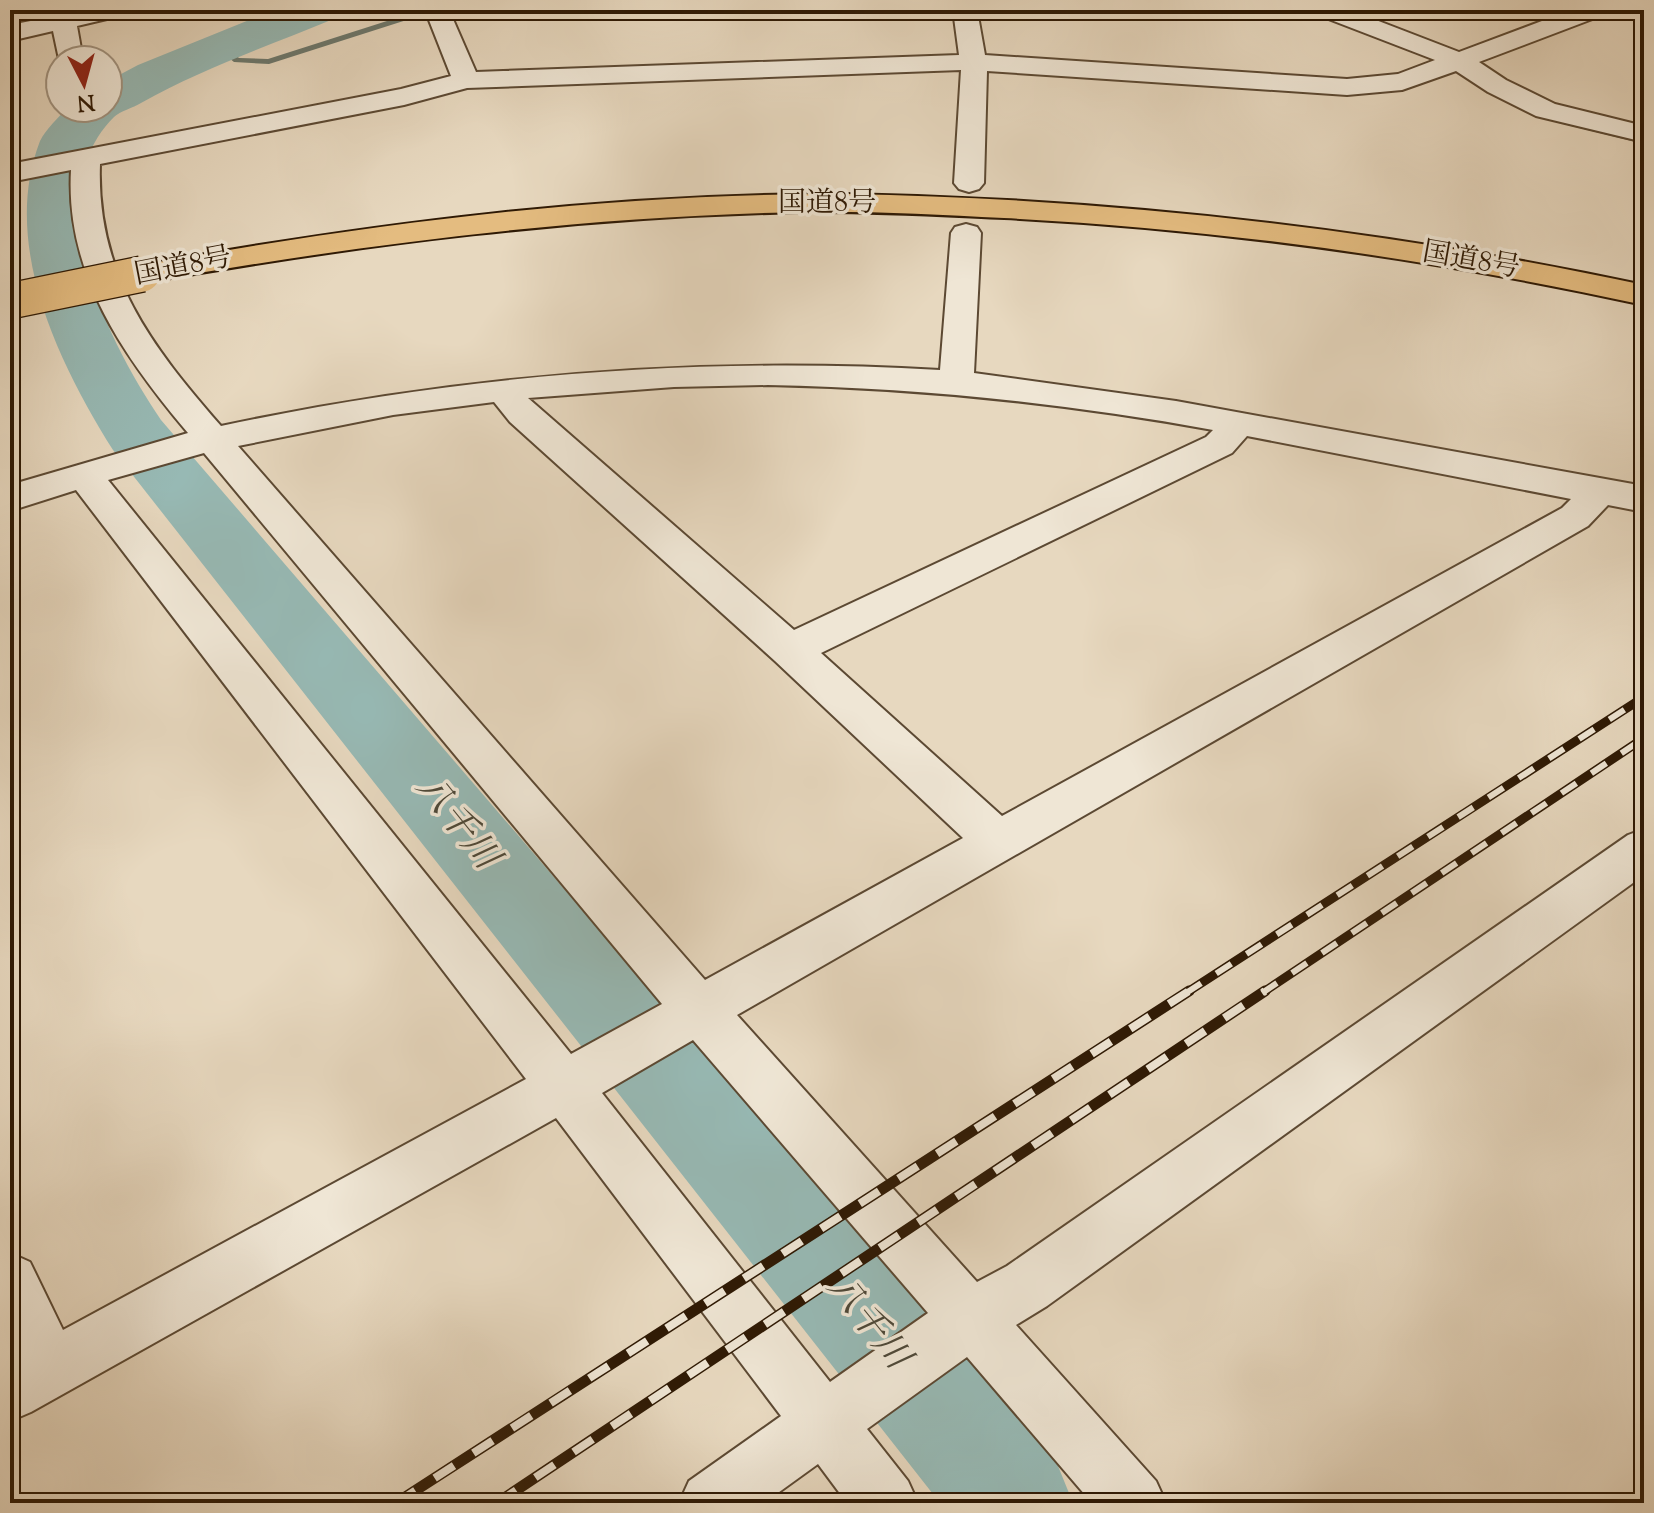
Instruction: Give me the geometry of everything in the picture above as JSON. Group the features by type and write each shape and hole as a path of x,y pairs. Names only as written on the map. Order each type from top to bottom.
{"highway":[{"name":"国道8号","path":"10,301 262,252 472,224 690,207 809,203 1028,209 1185,221 1470,259 1644,295"}],"street":[{"path":"10,33 62,16 115,10"},
{"path":"437,10 466,80"},
{"path":"965,10 973,62 969,183"},
{"path":"1327,10 1458,60 1497,86 1546,110 1644,134"},
{"path":"10,173 404,97 466,80 973,62 1347,87 1402,82 1594,10"},
{"path":"62,16 67,44"},
{"path":"86,159 84,207 89,238 114,304 148,362 210,440 698,1009 1134,1503"},
{"path":"956,382 966,233"},
{"path":"10,498 210,440 357,412 509,390 660,378 772,374 956,382 1148,406 1644,499"},
{"path":"509,390 510,400 522,414 790,650 997,840"},
{"path":"790,650 1219,445 1230,435 1232,422"},
{"path":"87,474 95,491 564,1086 886,1503"},
{"path":"10,1282 30,1379 564,1086 1575,517 1590,503 1589,489"},
{"path":"711,1503 973,1317 1027,1286 1644,849"}],"waterway":[{"name":"八千川","path":"124,92 155,75 315,10"},
{"path":"223,50 237,60 269,62 415,15 463,10"},
{"path":"1562,121 1644,141"},
{"name":"八千川","path":"81,124 67,140 53,178 51,222 58,267 92,358 137,435 1014,1503"}],"railway":[{"path":"1186,993 1644,697"},
{"path":"1262,993 1644,738"},
{"path":"396,1503 1189,991"},
{"path":"497,1503 1262,993"}]}
